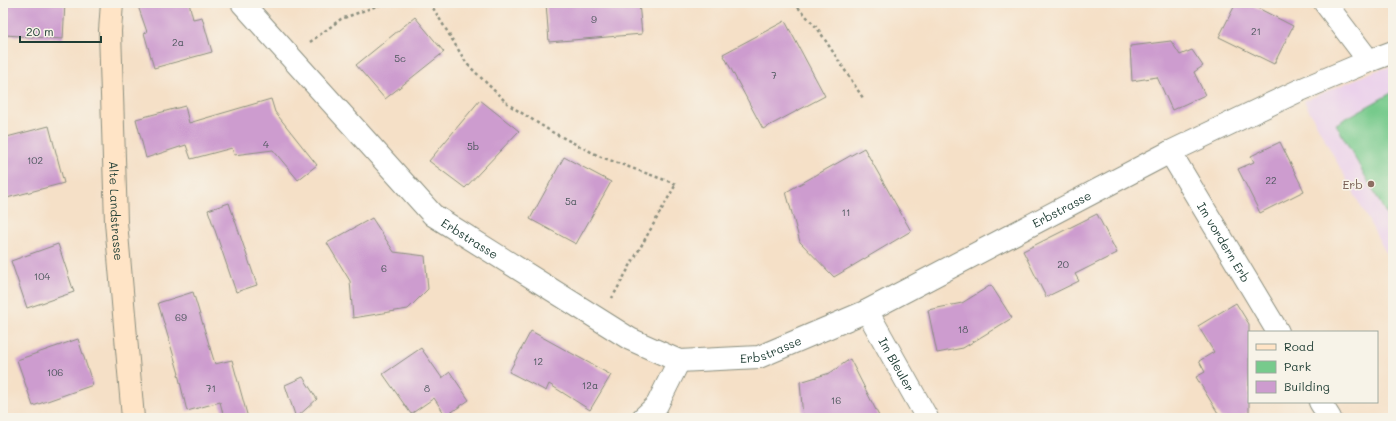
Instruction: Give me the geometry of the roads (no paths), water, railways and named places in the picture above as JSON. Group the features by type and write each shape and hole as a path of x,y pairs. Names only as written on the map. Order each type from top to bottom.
{"main road":[{"name":"Alte Landstrasse","path":"112,3 110,32 116,222 133,418"}],"street":[{"name":"Erbstrasse","path":"242,3 433,215 630,339 679,360 759,357 867,310 1170,152 1298,91 1393,52"},
{"path":"1325,3 1369,61"},
{"name":"Im vordern Erb","path":"1170,152 1277,331"},
{"name":"Im Bleuler","path":"867,310 927,418"},
{"path":"643,418 657,405 679,360"},
{"path":"1321,403 1330,418"}],"place":[{"name":"Erb","path":"1371,184"}]}
